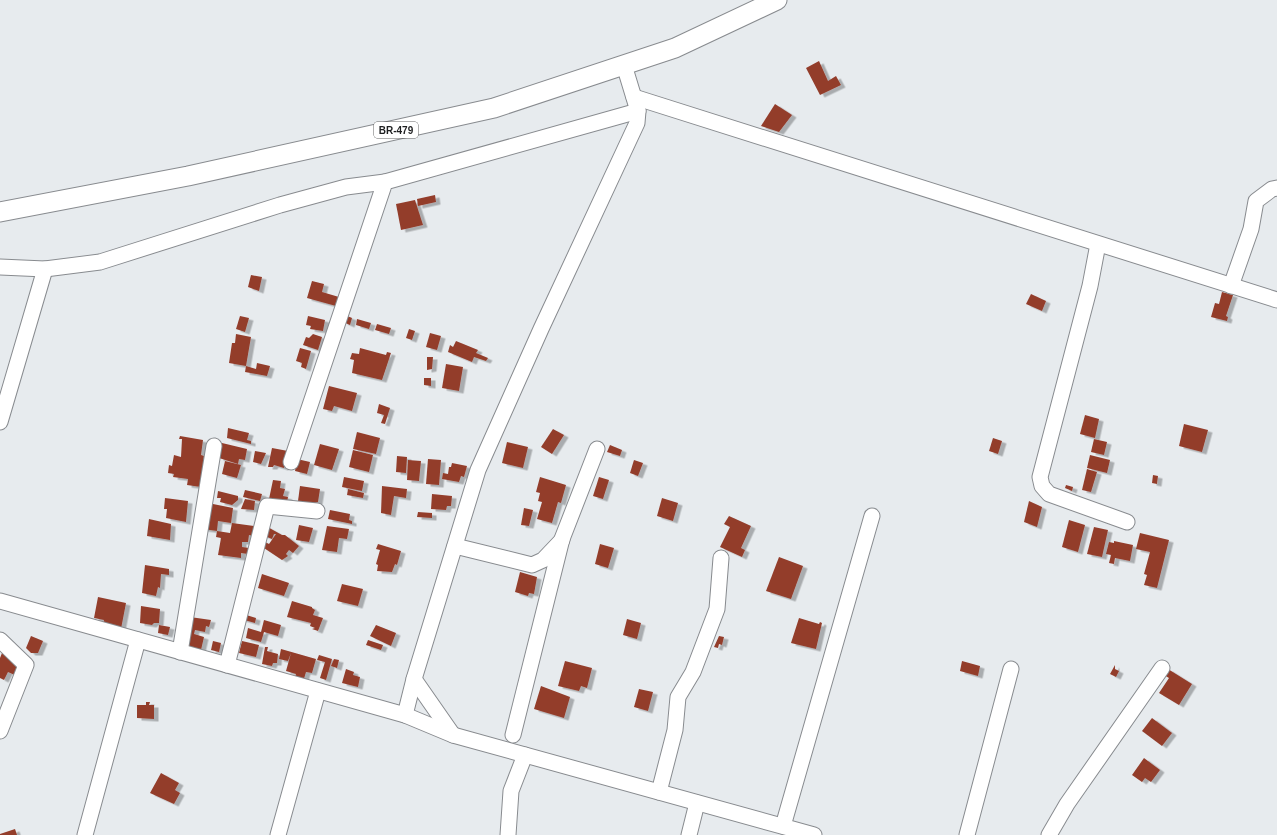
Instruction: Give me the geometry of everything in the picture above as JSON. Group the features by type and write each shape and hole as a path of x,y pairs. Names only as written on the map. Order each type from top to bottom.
{"main road":[{"name":"BR-479","path":"0,212 188,176 494,108 675,48 777,0"}],"street":[{"path":"405,716 414,679 478,470 540,329 637,123 636,104 624,65"},
{"path":"0,267 45,269 100,262 280,205 346,187 385,182 636,104 1098,244 1277,300"},
{"path":"291,462 385,182"},
{"path":"1230,286 1251,229 1256,201 1272,189 1277,188"},
{"path":"1098,244 1090,286 1040,477 1042,486 1048,494 1127,522"},
{"path":"0,422 45,269"},
{"path":"180,652 214,446"},
{"path":"513,735 562,539 597,449"},
{"path":"227,665 267,506 317,511"},
{"path":"783,826 872,516"},
{"path":"455,546 532,565 543,560 562,539"},
{"path":"659,792 675,730 678,697 693,672 717,609 721,558"},
{"path":"0,601 405,716 453,735 814,835"},
{"path":"0,640 26,665 0,731"},
{"path":"85,835 138,640"},
{"path":"1049,835 1067,804 1162,668"},
{"path":"967,835 1011,669"},
{"path":"414,679 453,735"},
{"path":"278,835 318,691"},
{"path":"508,835 511,791 525,755"},
{"path":"689,835 697,803"}],"building":[{"path":"819,61 828,81 836,76 841,85 820,95 806,68"},
{"path":"775,104 792,115 779,132 761,126"},
{"path":"435,195 436,202 418,206 417,199"},
{"path":"415,200 423,225 401,230 396,204"},
{"path":"251,275 262,277 259,291 248,287"},
{"path":"312,281 324,284 322,292 339,297 336,306 307,298"},
{"path":"1222,292 1233,295 1226,316 1228,317 1227,321 1211,317 1215,303 1219,304"},
{"path":"1031,294 1046,301 1042,311 1026,304"},
{"path":"345,315 352,318 350,325 343,322"},
{"path":"240,316 249,318 245,332 236,329"},
{"path":"308,316 325,320 323,331 310,329 311,326 306,325"},
{"path":"357,319 371,323 369,329 356,325"},
{"path":"377,324 391,328 389,334 375,330"},
{"path":"409,329 415,331 412,340 406,338"},
{"path":"430,333 441,336 437,350 426,347"},
{"path":"236,334 251,337 246,366 229,363 232,343 235,343"},
{"path":"313,334 322,337 318,350 303,345 306,337 309,338"},
{"path":"456,341 478,350 476,353 488,358 486,361 474,357 472,362 448,352 450,345 453,347"},
{"path":"300,348 311,351 306,369 301,367 302,363 296,361"},
{"path":"360,348 386,355 387,352 391,353 382,380 352,373 354,360 350,359 352,353 359,354"},
{"path":"427,357 433,357 432,369 427,370"},
{"path":"257,363 270,366 267,376 245,372 246,366 256,369"},
{"path":"446,364 463,367 459,391 442,388"},
{"path":"424,378 431,378 431,386 424,385"},
{"path":"329,386 357,393 352,411 334,406 332,411 323,409"},
{"path":"379,404 390,408 385,424 381,423 384,415 377,413"},
{"path":"1085,415 1099,419 1095,438 1080,434"},
{"path":"1184,424 1208,430 1202,452 1179,446"},
{"path":"228,428 249,433 247,440 251,441 251,444 227,438"},
{"path":"553,429 564,435 552,454 541,447"},
{"path":"357,432 380,438 376,454 353,449"},
{"path":"180,436 203,440 201,455 204,456 201,487 187,485 188,479 173,477 174,474 168,473 169,465 172,466 174,455 181,457 182,439 179,439"},
{"path":"993,438 1002,441 998,454 989,451"},
{"path":"1094,439 1107,442 1104,455 1091,452"},
{"path":"507,442 528,447 523,468 502,463"},
{"path":"222,443 247,449 245,460 239,459 238,464 219,458"},
{"path":"320,444 339,449 332,470 314,465"},
{"path":"610,445 622,450 620,456 607,452"},
{"path":"272,448 288,451 284,468 274,465 273,467 268,467"},
{"path":"353,450 373,455 369,472 349,467"},
{"path":"255,451 266,453 261,464 253,462"},
{"path":"1090,455 1110,460 1107,473 1087,468"},
{"path":"397,456 407,457 406,473 396,472"},
{"path":"297,459 310,462 307,474 295,471"},
{"path":"428,459 441,460 439,485 426,484"},
{"path":"408,460 421,461 419,481 407,480"},
{"path":"634,460 643,463 638,476 630,473"},
{"path":"225,461 241,465 237,478 222,474"},
{"path":"452,463 467,466 464,477 461,476 459,482 442,479 443,473 448,474 449,467 451,467"},
{"path":"1087,469 1097,472 1091,492 1082,490"},
{"path":"1153,475 1158,476 1157,484 1152,483"},
{"path":"344,477 364,481 362,491 342,487"},
{"path":"540,477 566,485 561,503 558,502 552,523 537,519 542,502 538,501 540,493 536,492"},
{"path":"599,477 609,480 603,499 593,496"},
{"path":"273,480 281,481 280,488 285,489 283,496 288,497 287,502 269,499"},
{"path":"1066,485 1073,487 1072,491 1065,488"},
{"path":"300,486 320,489 318,502 311,504 298,501"},
{"path":"382,486 407,489 406,498 394,496 391,515 381,513"},
{"path":"348,489 364,493 363,498 347,495"},
{"path":"245,490 262,494 260,501 243,497"},
{"path":"218,491 238,496 238,500 232,505 220,502 221,498 217,498"},
{"path":"432,494 452,496 451,506 447,506 446,510 431,509"},
{"path":"165,498 188,501 186,522 166,518 167,509 164,509"},
{"path":"662,498 678,503 673,521 657,516"},
{"path":"245,499 255,501 254,510 241,509"},
{"path":"1029,501 1042,507 1037,527 1024,522"},
{"path":"208,503 233,508 231,523 218,521 217,531 203,529"},
{"path":"524,508 533,510 529,526 521,525"},
{"path":"330,510 350,514 349,520 352,521 352,524 328,519"},
{"path":"418,512 432,513 432,518 417,517"},
{"path":"729,516 751,526 741,548 745,550 742,557 720,547 730,527 724,524"},
{"path":"149,519 171,524 170,540 147,536"},
{"path":"1069,520 1085,525 1078,552 1062,547"},
{"path":"232,523 254,526 253,536 249,535 248,542 242,542 242,547 249,548 248,554 241,553 241,558 218,555 221,538 216,537 217,531 230,533"},
{"path":"264,525 282,535 285,535 299,546 293,553 289,550 286,554 288,556 282,560 261,546 259,539 269,544 276,534 274,534 272,539 260,534"},
{"path":"299,525 313,528 309,542 296,540"},
{"path":"327,526 349,529 347,539 339,538 337,552 322,550"},
{"path":"1094,527 1108,530 1102,557 1087,554"},
{"path":"1140,533 1169,540 1157,588 1144,585 1147,575 1144,574 1150,552 1136,549"},
{"path":"1114,541 1133,545 1130,561 1115,558 1114,564 1109,563 1111,555 1106,554 1109,542 1114,543"},
{"path":"378,544 401,551 397,565 395,564 392,572 377,571 378,565 376,564 380,550 376,549"},
{"path":"600,544 614,548 608,568 595,564"},
{"path":"779,557 803,566 791,599 766,591"},
{"path":"145,565 169,569 169,575 161,574 160,588 158,587 156,596 142,593"},
{"path":"520,572 537,577 534,594 529,593 528,596 515,592"},
{"path":"262,574 289,583 284,596 258,588"},
{"path":"342,584 363,589 358,606 337,601"},
{"path":"98,597 126,603 121,629 103,624 104,620 94,618"},
{"path":"292,601 312,607 315,610 313,615 323,618 318,631 312,629 315,628 310,626 311,623 287,617"},
{"path":"141,606 160,609 159,623 154,623 152,625 140,623"},
{"path":"243,614 256,618 255,623 241,619"},
{"path":"190,617 211,620 209,627 206,626 205,632 195,630 194,634 204,637 201,650 185,646"},
{"path":"799,618 819,624 820,622 822,623 816,649 791,643"},
{"path":"627,619 641,623 637,639 623,635"},
{"path":"264,620 281,625 278,636 264,632 261,642 246,638 248,628 261,632"},
{"path":"159,625 170,627 168,635 158,633"},
{"path":"376,625 396,633 391,646 370,636"},
{"path":"31,636 43,641 38,653 31,653 26,648"},
{"path":"719,636 724,637 722,645 719,644 718,648 714,647"},
{"path":"368,640 383,645 381,650 366,645"},
{"path":"213,641 221,643 219,652 211,650"},
{"path":"242,641 259,645 256,657 239,653"},
{"path":"265,647 268,647 267,651 278,654 277,663 273,663 272,666 262,664"},
{"path":"281,649 316,659 312,673 306,672 303,682 294,680 296,674 286,671 291,653 288,661 279,659"},
{"path":"2,653 19,661 17,676 8,672 4,680 0,678 0,658"},
{"path":"319,655 332,659 326,680 320,678 325,662 317,660"},
{"path":"334,659 339,660 337,668 331,666"},
{"path":"565,661 592,668 587,688 581,686 579,691 558,686"},
{"path":"962,661 980,666 978,676 960,671"},
{"path":"1115,665 1115,669 1119,671 1116,677 1110,674"},
{"path":"346,669 354,672 353,675 360,677 358,687 342,683"},
{"path":"1168,669 1192,684 1179,705 1159,693 1169,678 1164,675"},
{"path":"541,686 570,697 564,718 534,709"},
{"path":"639,689 653,692 648,711 634,707"},
{"path":"146,702 150,702 149,705 154,705 154,719 137,718 137,705 146,705"},
{"path":"1152,718 1172,733 1162,746 1142,731"},
{"path":"1144,758 1160,770 1151,782 1145,778 1142,782 1132,775"},
{"path":"161,773 179,783 175,790 180,793 174,804 150,793"},
{"path":"15,829 17,835 0,835 0,834"}]}
